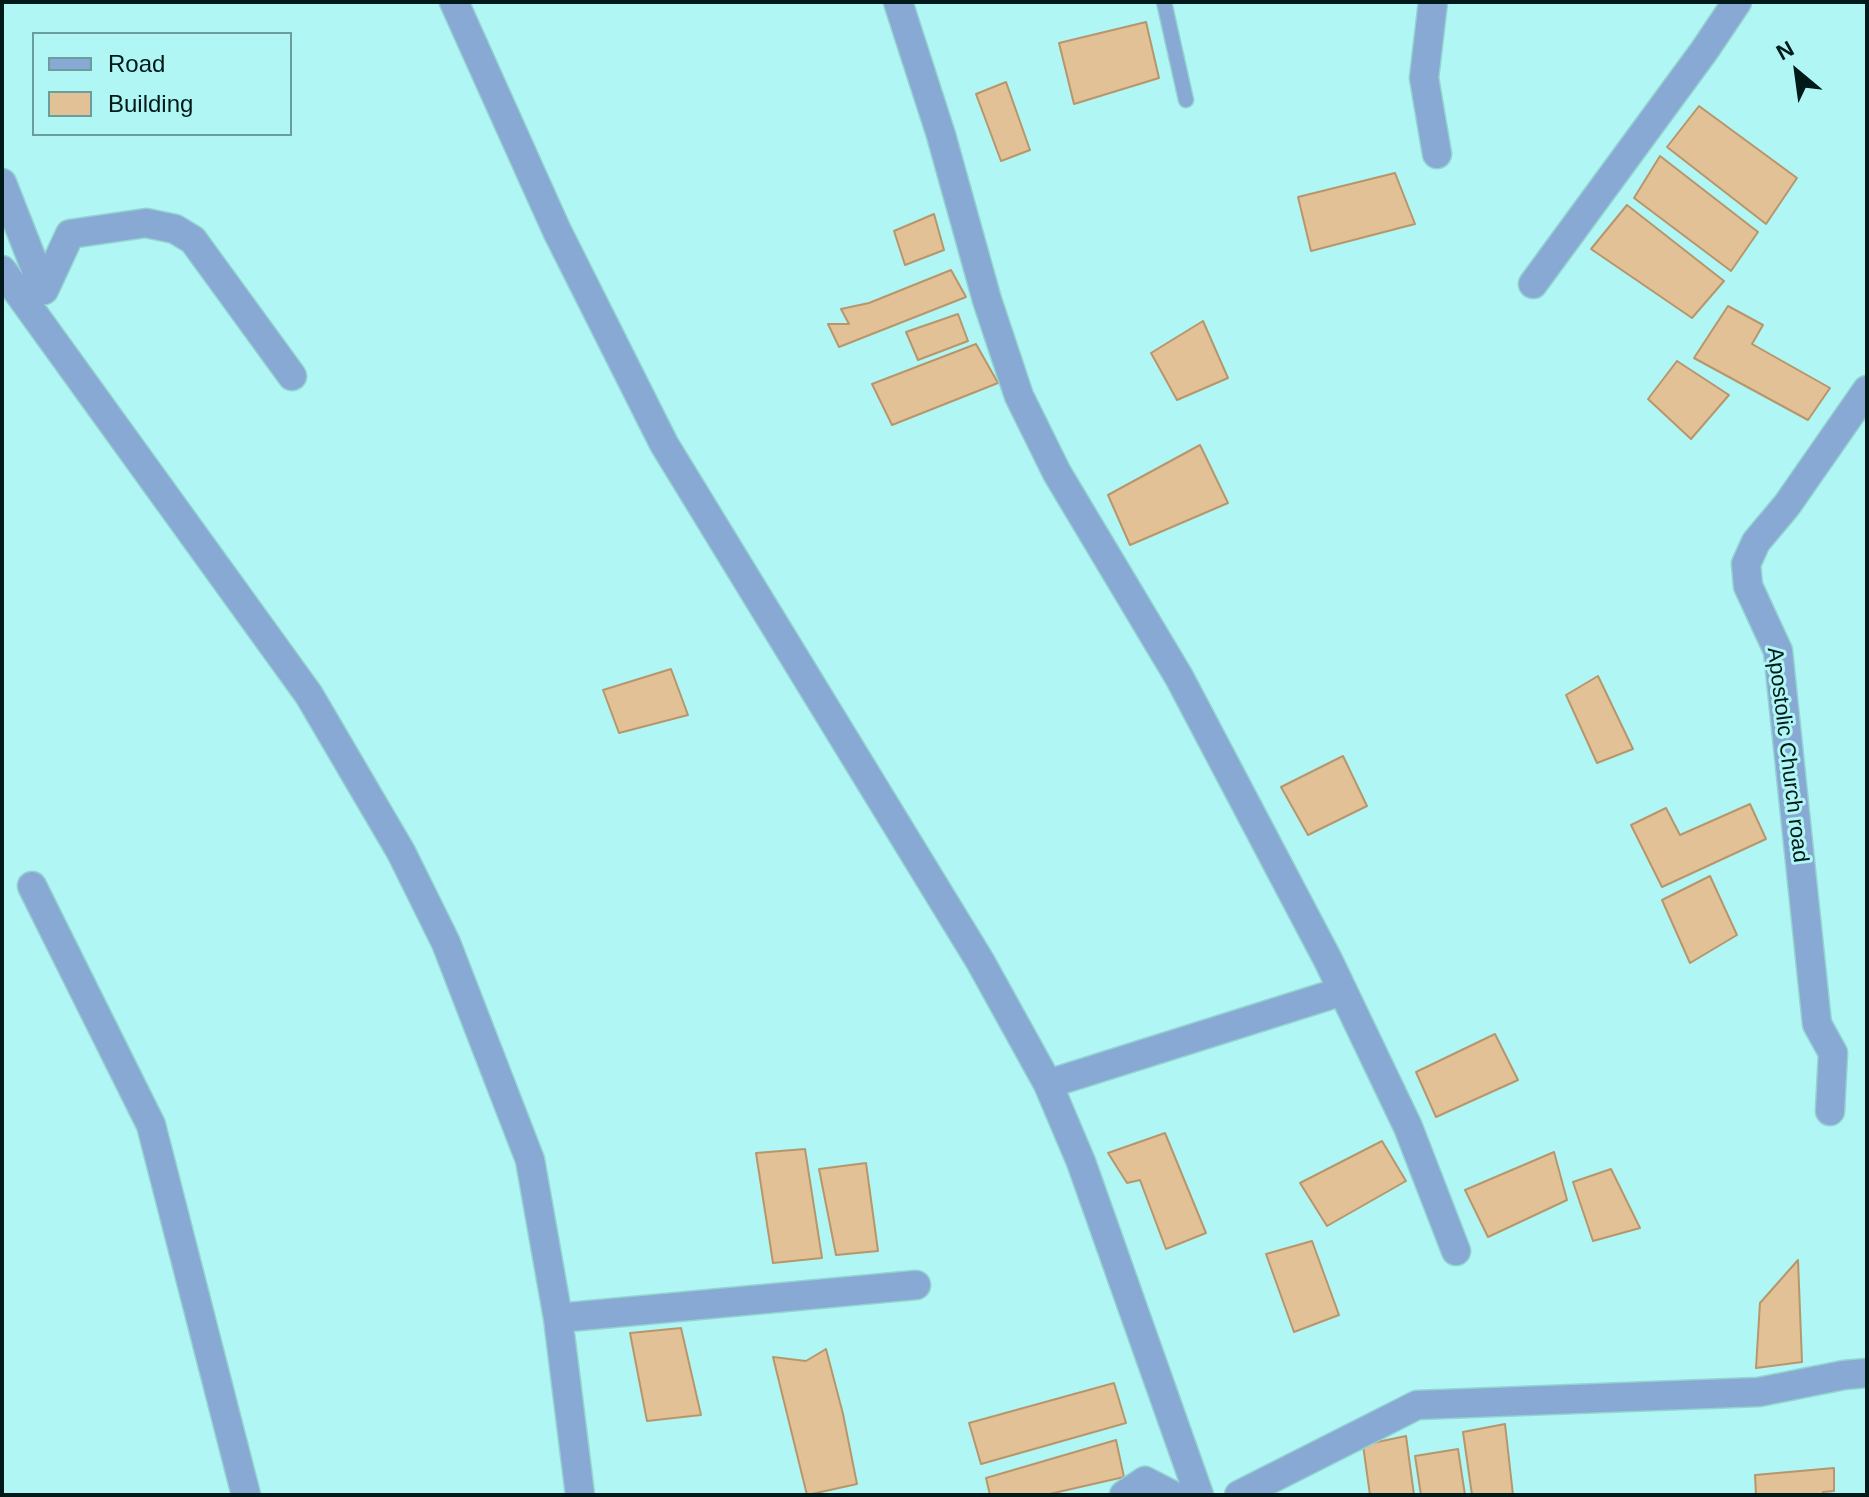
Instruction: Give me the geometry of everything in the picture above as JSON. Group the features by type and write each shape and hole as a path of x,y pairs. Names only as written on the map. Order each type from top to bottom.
{"street":[{"path":"454,2 557,231 664,444 980,961 1048,1084 1081,1162 1199,1495"},
{"path":"898,2 941,135 987,300 1019,396 1057,473 1179,677 1343,991 1408,1127 1456,1251"},
{"path":"1433,2 1424,78 1437,154"},
{"path":"1533,284 1737,2"},
{"path":"2,183 44,290"},
{"path":"44,290 70,234 146,223 175,229 193,240 292,376"},
{"path":"2,270 44,290"},
{"path":"2,270 309,695 401,852 446,943 530,1160 558,1318 580,1495"},
{"name":"Apostolic Church road","path":"1830,1111 1833,1053 1817,1024 1778,651 1748,586 1746,564 1756,542 1787,505 1867,390"},
{"path":"32,886 151,1125 246,1495"},
{"path":"1048,1084 1343,991"},
{"path":"558,1318 916,1285"},
{"path":"1239,1495 1417,1405 1759,1392 1867,1373"},
{"path":"1142,1490 1172,1495"}],"lane":[{"path":"1164,2 1186,100"}],"building":[{"path":"1146,22 1159,78 1074,104 1059,43"},
{"path":"1006,82 1030,150 1001,161 976,94"},
{"path":"1699,106 1797,178 1766,224 1667,147"},
{"path":"1660,156 1758,232 1731,271 1634,198"},
{"path":"1395,173 1415,224 1311,251 1298,197"},
{"path":"1627,205 1724,281 1692,318 1591,249"},
{"path":"934,214 944,250 905,265 894,231"},
{"path":"951,270 966,297 839,347 828,324 849,324 841,309 869,303"},
{"path":"1728,306 1763,325 1752,344 1830,388 1808,420 1694,358"},
{"path":"958,314 968,341 918,360 906,332"},
{"path":"1203,321 1228,378 1177,400 1151,353"},
{"path":"976,344 998,383 892,425 872,384"},
{"path":"1677,361 1729,395 1691,439 1648,399"},
{"path":"1200,445 1228,503 1130,545 1108,495"},
{"path":"671,669 688,715 619,733 603,690"},
{"path":"1598,676 1633,749 1597,763 1566,695"},
{"path":"1343,756 1367,806 1308,835 1281,787"},
{"path":"1750,804 1766,839 1662,887 1631,825 1666,808 1680,835"},
{"path":"1710,876 1737,935 1690,963 1662,900"},
{"path":"1495,1034 1518,1080 1436,1117 1416,1072"},
{"path":"1165,1133 1206,1233 1166,1249 1140,1180 1127,1183 1108,1153"},
{"path":"1382,1141 1406,1181 1327,1226 1300,1183"},
{"path":"805,1149 822,1258 773,1263 756,1153"},
{"path":"1554,1152 1567,1200 1488,1237 1465,1190"},
{"path":"866,1163 878,1251 836,1255 819,1169"},
{"path":"1611,1169 1640,1228 1593,1241 1573,1182"},
{"path":"1312,1241 1339,1315 1294,1332 1266,1254"},
{"path":"1798,1260 1802,1362 1756,1368 1760,1303"},
{"path":"681,1328 701,1415 647,1421 630,1333"},
{"path":"826,1349 857,1484 807,1495 773,1357 806,1361"},
{"path":"1114,1383 1126,1423 981,1464 969,1423"},
{"path":"1505,1424 1513,1495 1472,1495 1463,1432"},
{"path":"1406,1436 1414,1495 1370,1495 1363,1445"},
{"path":"1116,1440 1124,1477 1045,1495 990,1495 986,1478"},
{"path":"1458,1449 1465,1495 1421,1495 1415,1456"},
{"path":"1834,1468 1834,1491 1823,1492 1823,1495 1756,1495 1755,1475"}]}
